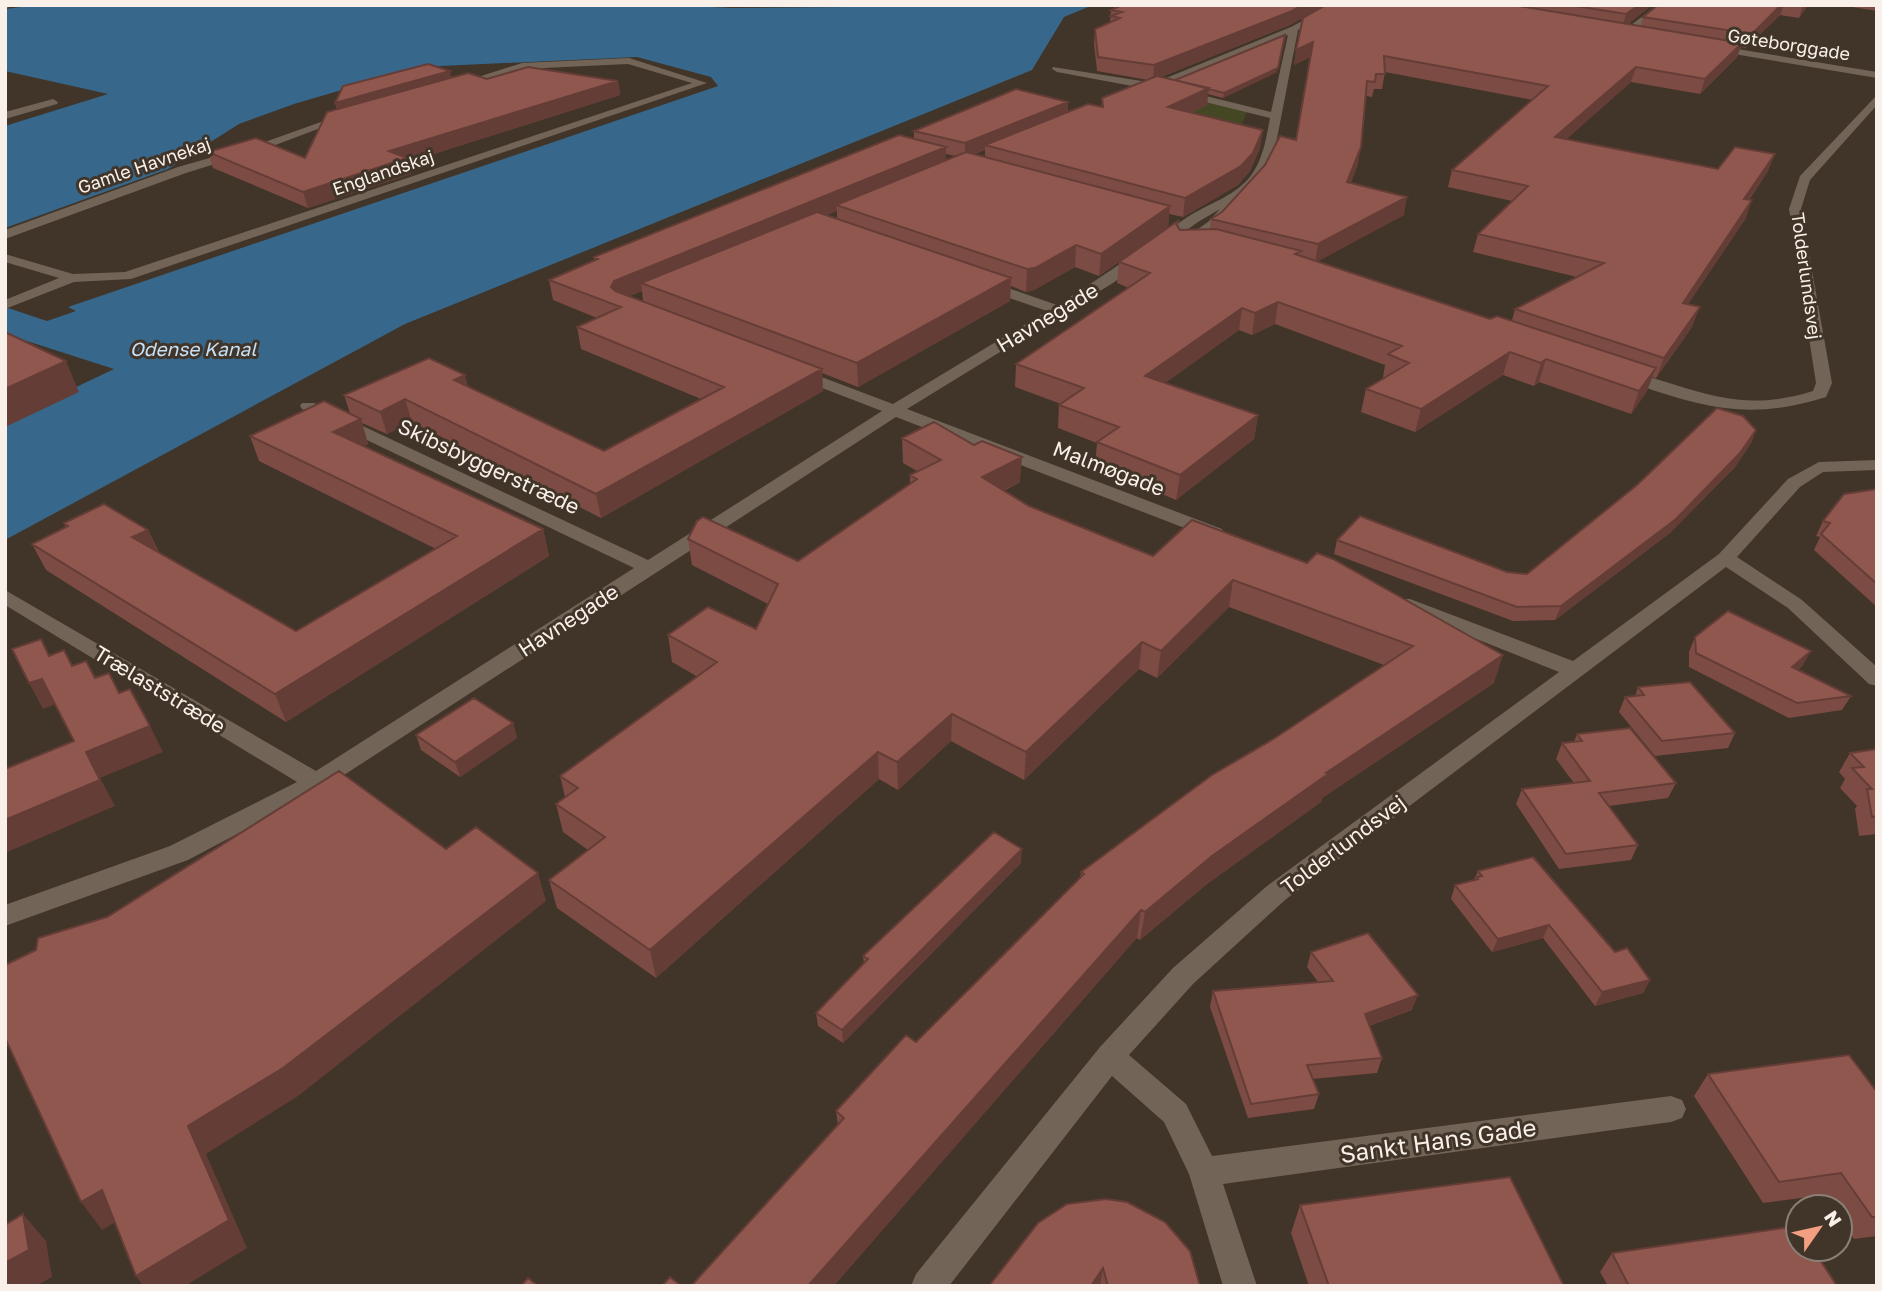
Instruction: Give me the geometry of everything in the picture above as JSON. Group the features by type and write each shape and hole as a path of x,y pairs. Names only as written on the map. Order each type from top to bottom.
{"street":[{"path":"1131,97 1294,29 1339,5"},
{"path":"1625,34 1663,5"},
{"path":"1163,219 1200,233 1256,177 1268,154 1294,29"},
{"path":"1612,32 1639,36"},
{"name":"Gøteborggade","path":"1705,47 1877,75"},
{"name":"Englandskaj","path":"72,278 126,276 702,83 629,61 522,66 442,89"},
{"path":"1057,69 1156,87 1276,116"},
{"name":"Tolderlundsvej","path":"1611,371 1687,397 1724,406 1777,407 1796,404 1820,394 1824,383 1795,209 1804,179 1877,98"},
{"path":"5,116 52,102"},
{"name":"Gamle Havnekaj","path":"5,235 182,170 363,112"},
{"name":"Havnegade","path":"5,916 179,853 316,782 895,410 1108,280 1172,234 1200,233"},
{"name":"Havnegade","path":"1108,280 1183,245 1200,233"},
{"path":"5,258 72,278"},
{"path":"6,305 72,278"},
{"path":"969,279 1058,310"},
{"name":"Malmøgade","path":"779,366 1237,541"},
{"name":"Skibsbyggerstræde","path":"308,406 649,568"},
{"name":"Tolderlundsvej","path":"928,1286 1110,1056 1183,976 1276,893 1726,558 1794,483 1819,467 1877,465"},
{"path":"1726,558 1795,604 1877,679"},
{"name":"Trælaststræde","path":"5,596 316,782"},
{"path":"1385,596 1577,671"},
{"path":"1110,1056 1175,1113 1205,1172 1240,1286"},
{"name":"Sankt Hans Gade","path":"1205,1172 1671,1109"}],"green space":[{"path":"1166,93 1247,112 1234,142 1121,114"}],"water":[{"name":"Odense Kanal","path":"37,5 667,5 732,8 1093,5 1064,17 1032,70 405,324 5,540 5,421 114,369 5,334 5,307 47,321 76,311 68,307 718,86 711,77 637,57 420,67 294,104 239,124 168,169 5,228 5,126 108,94 5,71 5,9"}],"building":[{"path":"1115,5 1303,5 1154,65 1098,57 1095,29 1120,18 1111,16 1122,12 1111,10 1120,6"},
{"path":"1326,5 1513,5 1742,43 1705,79 1636,67 1555,137 1718,169 1735,147 1775,154 1744,199 1752,200 1683,303 1700,307 1664,358 1515,309 1604,263 1478,234 1528,186 1452,170 1548,86 1384,56 1385,74 1376,74 1375,82 1367,81 1361,147 1347,182 1407,197 1318,244 1211,219 1222,212 1265,165 1280,136 1296,140 1313,42 1296,50 1303,18"},
{"path":"1569,5 1639,5 1626,14"},
{"path":"1658,5 1781,5 1752,34 1643,17"},
{"path":"1285,35 1278,68 1224,93 1175,80"},
{"path":"428,64 450,71 335,103 343,86"},
{"path":"528,67 618,81 389,151 407,158 303,192 208,152 256,138 305,158 327,112 468,73 487,79"},
{"path":"1157,76 1209,88 1168,107 1263,130 1253,153 1241,166 1185,198 985,145 1088,104 1103,107 1102,98"},
{"path":"1016,89 1068,102 965,143 914,131"},
{"path":"899,135 946,147 614,281 611,287 615,291 822,369 596,494 405,399 380,412 344,395 429,358 465,375 454,380 604,451 724,387 577,327 621,307 549,280 598,259 594,257"},
{"path":"966,152 1170,206 1101,254 1076,245 1035,268 1027,269 836,205"},
{"path":"817,212 1011,278 857,363 641,283"},
{"path":"1179,220 1176,224 1180,230 1216,229 1301,251 1295,254 1490,319 1497,316 1656,368 1639,391 1546,359 1541,363 1510,352 1421,409 1366,389 1409,363 1388,354 1402,346 1278,302 1255,313 1242,308 1145,376 1258,415 1180,475 1097,442 1119,427 1059,405 1084,388 1016,364 1150,273 1119,262"},
{"path":"5,332 66,361 5,389"},
{"path":"324,401 361,419 333,432 543,529 275,694 32,544 68,526 64,523 104,504 148,530 132,537 296,631 457,536 250,436"},
{"path":"1717,408 1743,416 1756,430 1740,453 1676,519 1561,606 1517,607 1337,540 1360,516 1507,572 1527,574 1637,485"},
{"path":"934,422 974,445 982,441 1022,457 982,477 1029,506 1153,556 1192,520 1307,563 1317,553 1333,559 1503,655 1326,773 1328,774 1212,856 1145,912 1141,910 808,1286 691,1286 844,1118 836,1111 906,1035 916,1042 1084,874 1081,872 1212,775 1275,738 1413,646 1233,580 1161,651 1142,642 1026,752 952,714 897,762 878,752 650,950 549,880 605,837 556,804 578,788 560,776 717,662 668,635 708,607 756,629 778,584 688,539 697,521 703,517 798,561 917,479 910,475 941,460 902,438"},
{"path":"1877,489 1877,584 1821,534 1830,523 1823,521 1844,494"},
{"path":"1728,611 1811,651 1792,667 1851,696 1797,703 1696,653 1695,637"},
{"path":"41,639 49,656 64,650 72,666 86,661 95,678 109,673 119,693 130,689 150,726 86,752 100,780 5,820 5,769 74,741 42,679 29,683 12,649"},
{"path":"1690,682 1735,733 1662,741 1625,697 1644,695 1638,687"},
{"path":"474,698 513,723 455,762 416,735"},
{"path":"1630,728 1676,783 1599,793 1638,845 1566,854 1522,789 1590,781 1562,743 1582,741 1577,734"},
{"path":"1877,749 1877,816 1872,817 1867,789 1872,789 1852,768 1864,767 1850,753"},
{"path":"339,771 446,849 476,827 538,873 283,1068 188,1126 229,1220 136,1276 102,1190 81,1202 5,1038 5,965 36,950 38,938 107,917"},
{"path":"994,832 1022,849 842,1030 816,1013 868,959 863,956"},
{"path":"1533,857 1615,952 1627,948 1650,980 1602,992 1549,925 1498,939 1455,885 1478,879 1477,877 1482,876 1478,871"},
{"path":"1368,933 1418,995 1365,1014 1382,1058 1307,1065 1319,1094 1251,1104 1213,991 1333,981 1311,952"},
{"path":"1849,1055 1877,1092 1877,1217 1872,1217 1841,1173 1779,1182 1708,1074"},
{"path":"1510,1177 1564,1286 1329,1286 1300,1205"},
{"path":"1106,1199 1127,1202 1165,1222 1190,1251 1200,1286 1108,1286 1103,1268 1091,1286 989,1286 1038,1223 1067,1204"},
{"path":"23,1214 29,1250 5,1263 5,1225"},
{"path":"1784,1228 1784,1263 1822,1263 1837,1286 1629,1286 1612,1253"},
{"path":"670,1277 681,1286 662,1286"},
{"path":"528,1278 538,1286 521,1286"}]}
